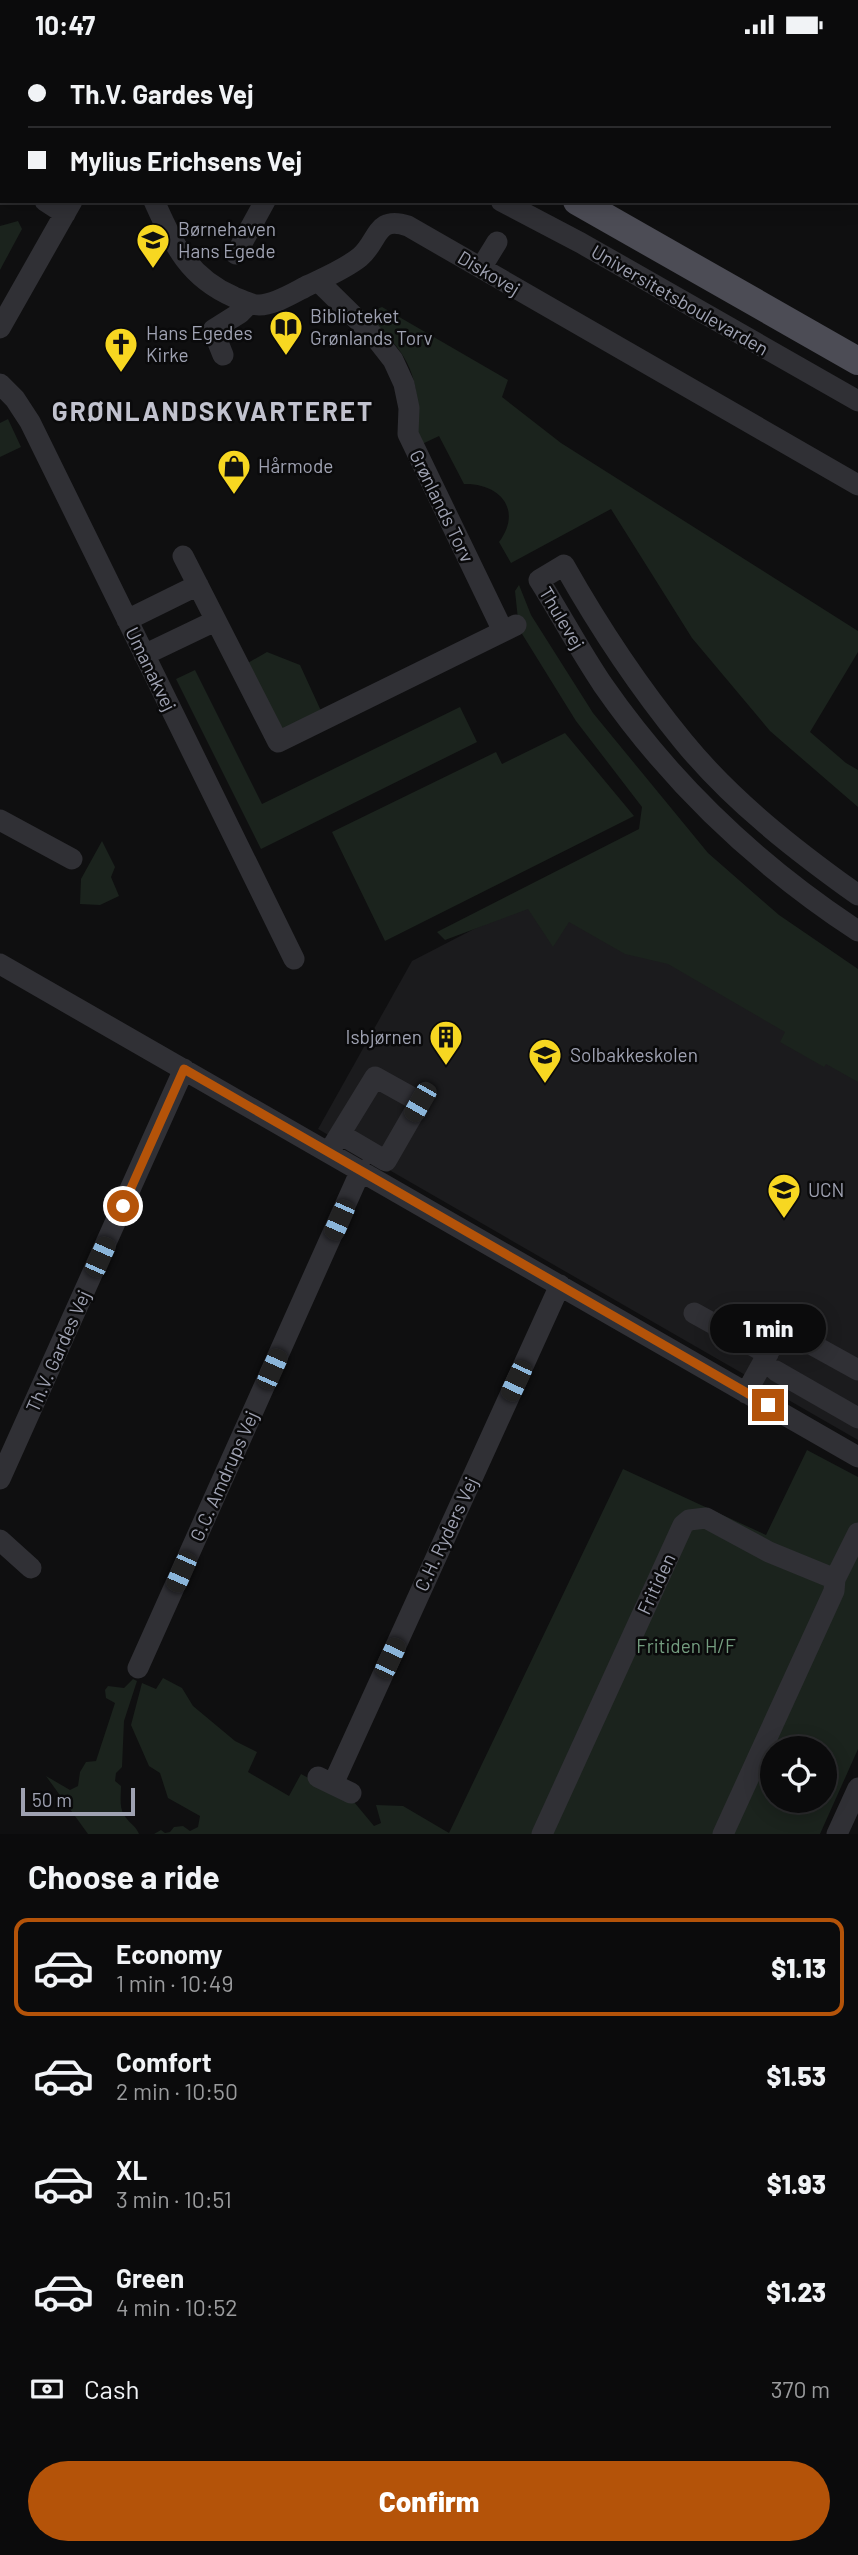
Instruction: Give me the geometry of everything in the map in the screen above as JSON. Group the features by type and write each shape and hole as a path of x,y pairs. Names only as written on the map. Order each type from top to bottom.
{"main road":[{"name":"Universitetsboulevarden","path":"582,203 858,361"}],"street":[{"path":"155,203 171,237 191,269 216,288 249,304 213,330 221,351"},
{"path":"236,254 264,203"},
{"name":"Universitetsboulevarden","path":"505,203 581,243 858,401"},
{"path":"0,305 59,205"},
{"path":"0,328 59,205"},
{"name":"Diskovej","path":"249,304 261,306 353,263 367,251 379,229 386,224 397,222 434,240 858,485"},
{"path":"481,268 497,242"},
{"name":"Grønlands Torv","path":"215,621 278,742 509,628 408,434 409,408 404,384 393,360 318,281"},
{"name":"Umanakvej","path":"0,384 15,399 30,422 295,959"},
{"path":"144,655 215,621 183,556"},
{"name":"Thulevej","path":"856,925 783,876 722,824 662,762 611,696 539,580 564,565 595,621 684,743 742,803 858,895"},
{"path":"127,620 198,585"},
{"path":"611,696 635,679"},
{"path":"722,824 742,803"},
{"path":"0,820 72,859"},
{"path":"0,964 184,1069 335,1143 361,1170 858,1457"},
{"name":"Th.V. Gardes Vej","path":"0,1479 184,1069"},
{"name":"G.C. Amdrups Vej","path":"138,1668 361,1170"},
{"name":"C.H. Ryders Vej","path":"334,1784 560,1285"},
{"path":"694,1314 856,1411 834,1443"},
{"path":"746,1392 772,1363 782,1328 858,1370"},
{"name":"Fritiden","path":"542,1834 682,1525 689,1520 706,1518 769,1552 835,1579"},
{"path":"723,1834 834,1591 835,1579 858,1533"},
{"path":"0,1540 31,1568"},
{"path":"837,1834 853,1813 858,1788"}],"shaded area":[{"name":"Solbakkeskolen","path":"643,856 858,984 858,1440 318,1129 412,961 474,929"}],"green space":[{"path":"18,221 22,229 0,270 0,226"},
{"path":"382,307 508,380 502,397 561,443 858,631 858,652 810,732 858,770 858,807 770,731 692,638 611,509 511,563 499,542 509,519 504,501 488,488 464,484 439,436 420,445 416,429 417,407 412,374 393,342 364,314"},
{"path":"8,419 21,447 0,457 0,423"},
{"path":"519,585 531,615 593,713 708,853 779,915 858,969 858,1082 826,1064 824,1067 780,1042 785,1032 668,964 625,954 569,922 553,947 528,909 445,940 437,932 639,829 642,807 576,721 519,629 515,591"},
{"path":"267,652 300,665 322,713 287,731 276,728 246,664"},
{"path":"195,670 262,804 460,707 477,742 261,849 176,679"},
{"path":"565,733 634,816 385,941 332,832 496,752 502,764"},
{"path":"102,841 115,867 111,877 119,896 100,905 80,904 81,879"},
{"name":"Fritiden H/F","path":"807,1450 858,1477 858,1749 837,1796 837,1736 760,1736 760,1813 829,1813 820,1834 154,1834 161,1830 170,1832 174,1827 183,1826 190,1831 198,1827 200,1816 168,1798 160,1773 149,1766 131,1725 142,1683 156,1689 163,1678 182,1688 193,1706 235,1741 257,1752 248,1772 289,1796 301,1774 354,1802 374,1826 381,1823 376,1805 403,1806 449,1833 623,1469 766,1535"},
{"path":"133,1679 137,1681 124,1721 122,1767 116,1773 115,1781 121,1786 122,1812 139,1834 88,1834 46,1776 70,1790 78,1786 80,1772 86,1762 96,1761 115,1703 106,1698 105,1690 108,1686 124,1688"}],"place":[{"name":"Børnehaven Hans Egede","path":"153,270"},
{"name":"Biblioteket Grønlands Torv","path":"286,357"},
{"name":"Hans Egedes Kirke","path":"121,374"},
{"name":"Hårmode","path":"234,496"},
{"name":"Isbjørnen","path":"446,1067"},
{"name":"Solbakkeskolen","path":"545,1085"},
{"name":"UCN","path":"784,1220"}],"district":[{"name":"GRØNLANDSKVARTERET","path":"213,412"}],"route":[{"path":"123,1206 184,1069 768,1405"}]}
